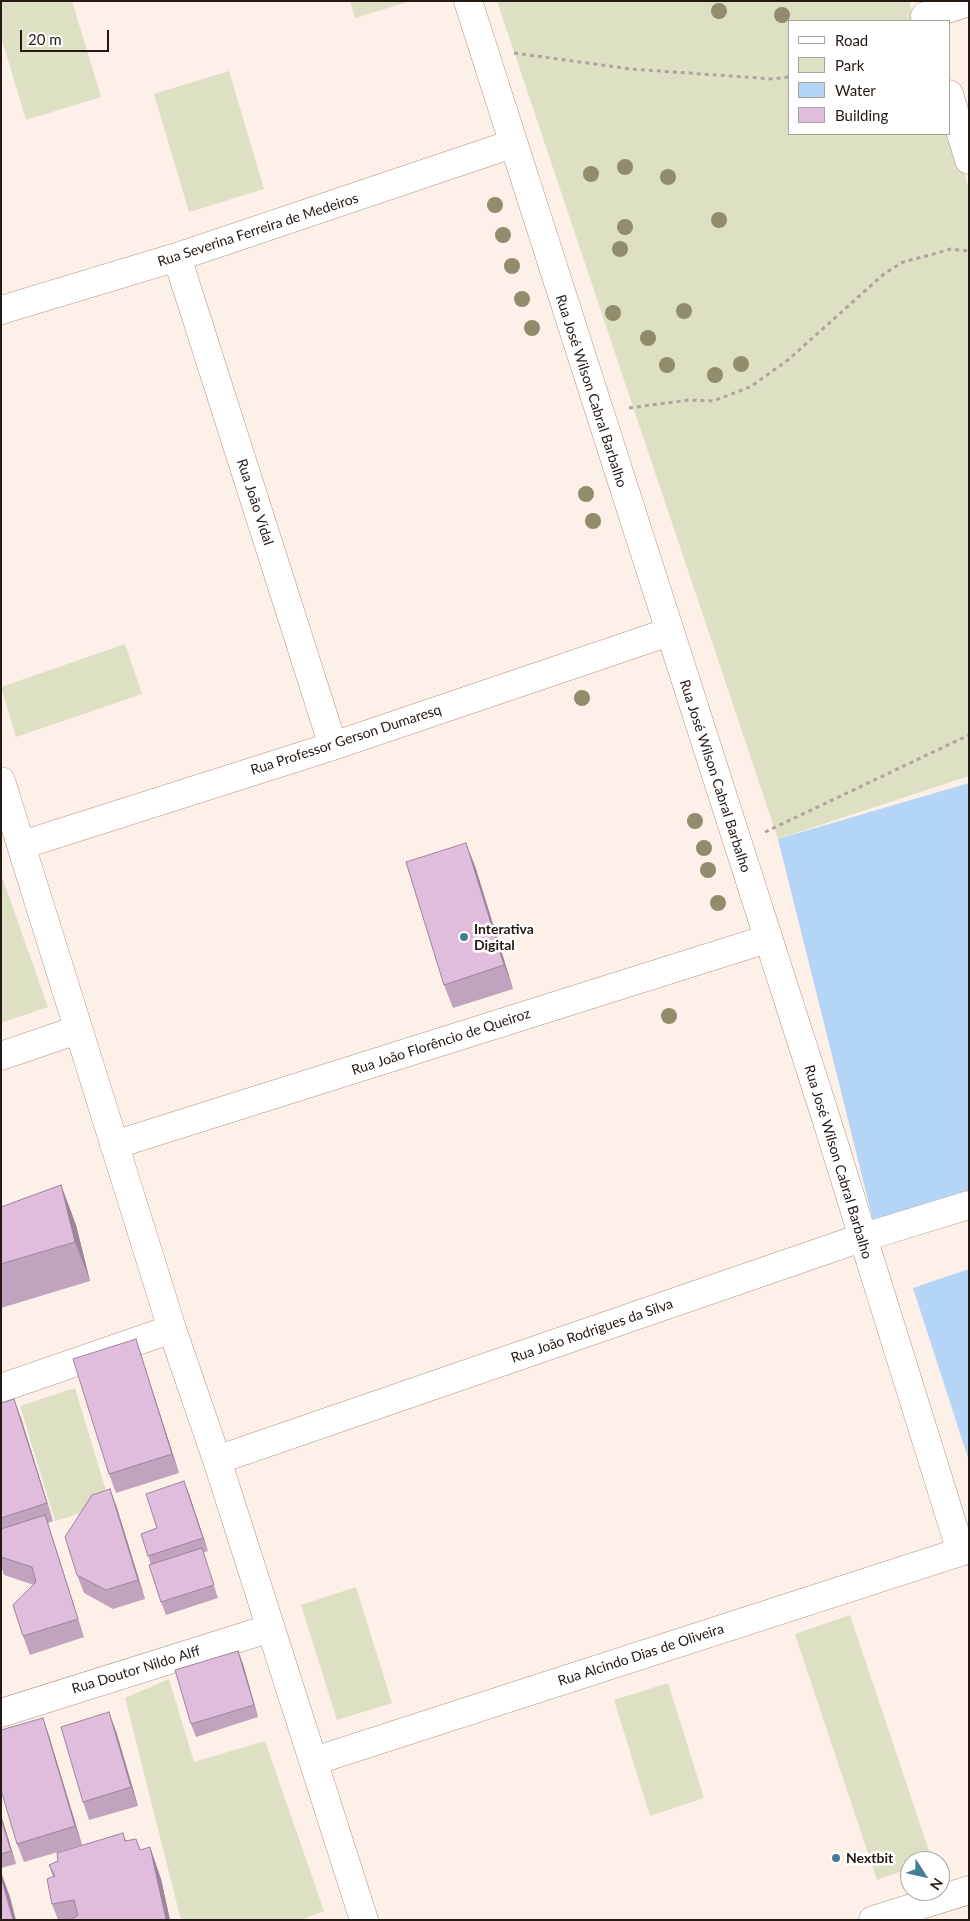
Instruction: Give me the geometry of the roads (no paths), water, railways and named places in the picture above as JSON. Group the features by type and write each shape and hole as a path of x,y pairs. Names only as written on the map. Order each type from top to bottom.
{"street":[{"name":"Rua José Wilson Cabral Barbalho","path":"468,1 600,419 825,1115 861,1238 965,1550"},
{"path":"924,13 969,2"},
{"path":"950,97 969,160"},
{"name":"Rua Severina Ferreira de Medeiros","path":"1,310 178,257 512,144"},
{"name":"Rua João Vidal","path":"178,257 333,746"},
{"name":"Rua Professor Gerson Dumaresq","path":"22,845 333,746 669,632"},
{"path":"1,781 7,819 22,845 172,1329 217,1460 364,1920"},
{"name":"Rua João Florêncio de Queiroz","path":"114,1145 767,939"},
{"path":"1,1056 78,1030"},
{"name":"Rua João Rodrigues da Silva","path":"217,1460 861,1238 969,1205"},
{"path":"1,1388 172,1329"},
{"name":"Rua Alcindo Dias de Oliveira","path":"314,1761 965,1550"},
{"name":"Rua Doutor Nildo Alff","path":"1,1713 271,1628"},
{"path":"873,1920 969,1890"}],"water":[{"path":"969,783 969,1199 875,1228 778,839"},
{"path":"969,1269 969,1461 913,1288"}],"place":[{"name":"Interativa Digital","path":"464,937"},
{"name":"Nextbit","path":"836,1858"}]}
